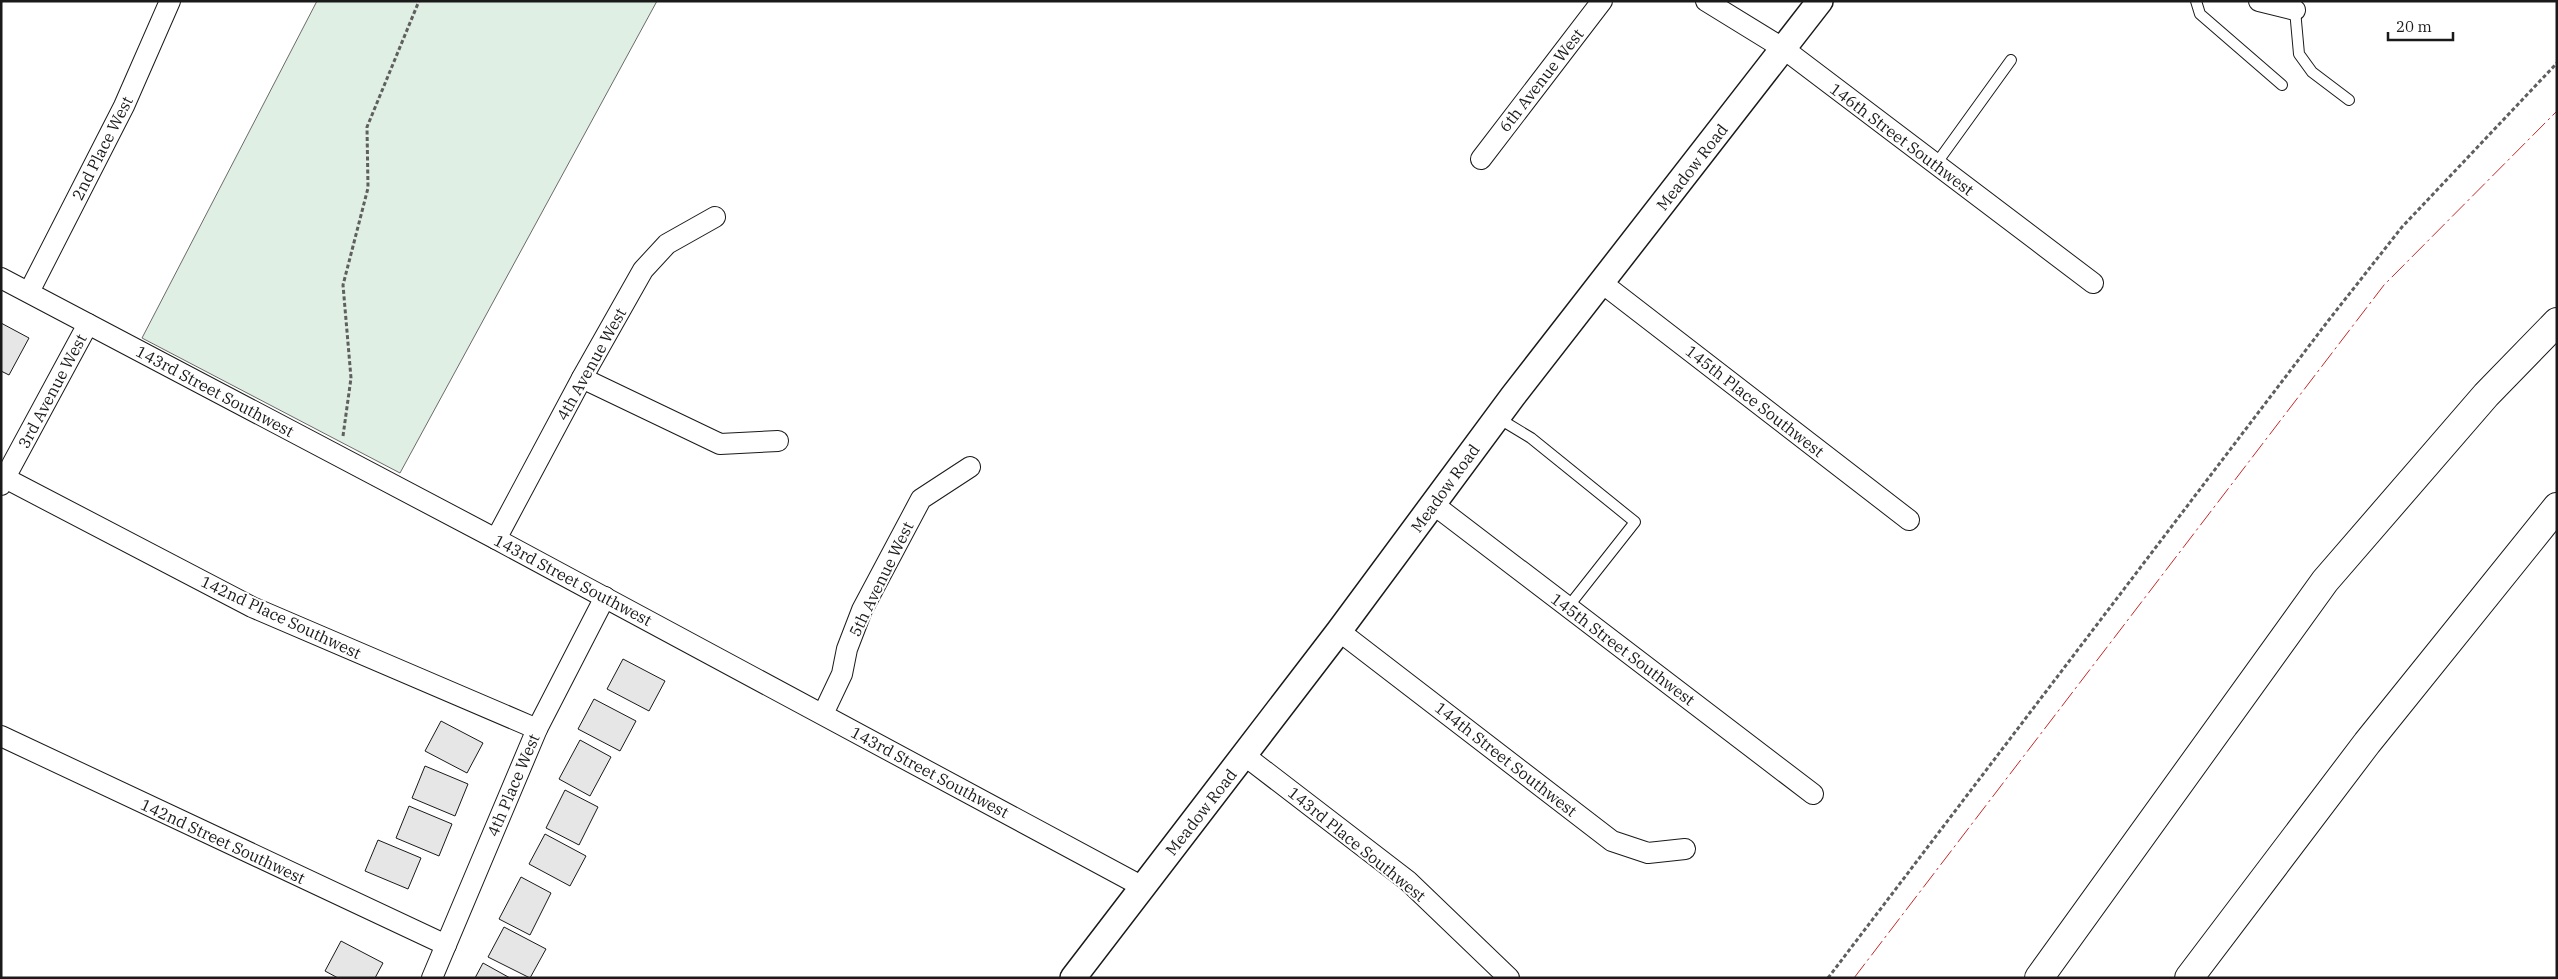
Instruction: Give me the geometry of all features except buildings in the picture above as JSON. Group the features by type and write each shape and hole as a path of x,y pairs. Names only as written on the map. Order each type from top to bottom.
{"highway":[{"path":"2039,978 2325,581 2486,395 2557,322"},
{"path":"2189,978 2367,743 2557,507"}],"street":[{"name":"2nd Place West","path":"29,292 124,106 170,1"},
{"name":"6th Avenue West","path":"1481,159 1602,1"},
{"name":"146th Street Southwest","path":"1706,1 1784,49 2093,283"},
{"name":"Meadow Road","path":"1073,978 1339,631 1497,418 1820,1"},
{"path":"2259,1 2295,10"},
{"name":"4th Avenue West","path":"496,539 582,378 643,270 667,244 716,217"},
{"name":"143rd Street Southwest","path":"1,278 605,597 1143,887"},
{"name":"145th Place Southwest","path":"1602,282 1909,520"},
{"name":"3rd Avenue West","path":"3,482 88,324"},
{"path":"582,378 720,444 778,442"},
{"name":"5th Avenue West","path":"823,714 842,674 848,649 862,610 921,499 970,467"},
{"name":"142nd Place Southwest","path":"3,482 252,607 537,729"},
{"name":"145th Street Southwest","path":"1433,504 1813,794"},
{"name":"4th Place West","path":"432,978 537,729 605,597"},
{"name":"144th Street Southwest","path":"1339,631 1612,841 1648,853 1685,849"},
{"name":"142nd Street Southwest","path":"1,736 446,945"},
{"name":"143rd Place Southwest","path":"1244,756 1408,881 1509,978"}],"lane":[{"path":"2196,1 2200,14 2282,85"},
{"path":"2295,10 2299,54 2312,72 2349,100"},
{"path":"1936,164 2011,60"},
{"path":"1497,418 1531,438 1634,522 1568,607"}],"path":[{"path":"340,456 351,378 343,285 368,188 367,127 419,1"},
{"path":"1828,978 2316,336 2402,227 2557,63"}],"green space":[{"path":"317,1 657,1 400,473 142,338"}],"power":[{"path":"1854,978 2384,285 2557,111"}]}
